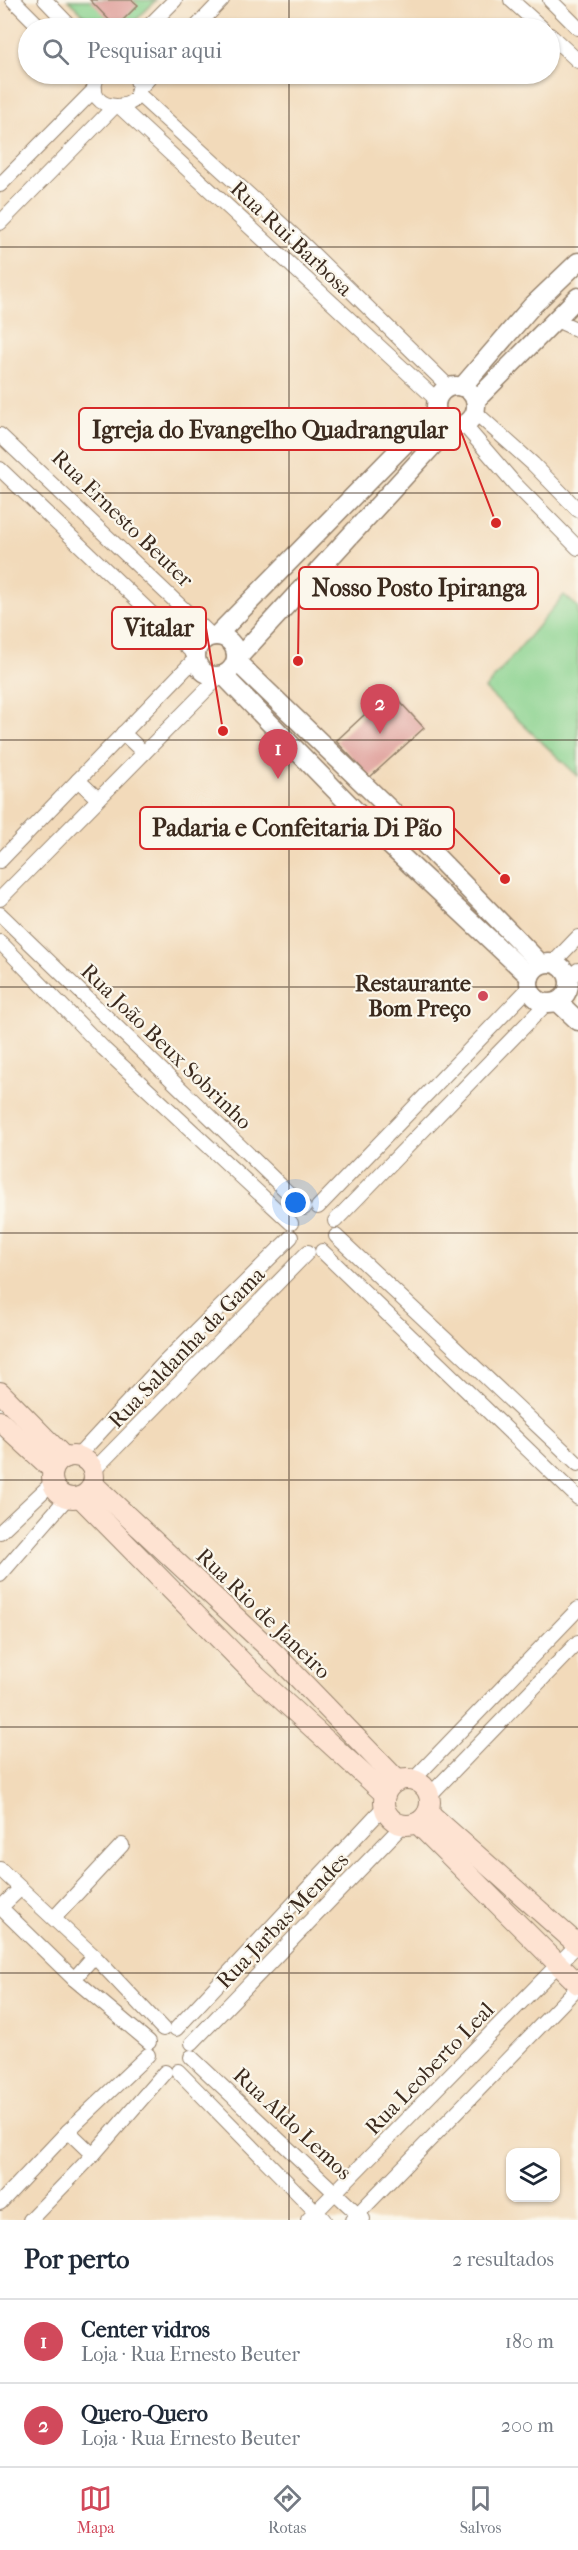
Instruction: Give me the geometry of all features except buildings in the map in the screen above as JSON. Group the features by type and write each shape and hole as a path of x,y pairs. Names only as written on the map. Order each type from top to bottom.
{"main road":[{"path":"0,1392 62,1467"},
{"path":"0,1421 62,1467 90,1464 83,1488"},
{"path":"62,1467 55,1490 83,1488"},
{"path":"83,1488 256,1677 395,1791"},
{"name":"Rua Rio de Janeiro","path":"83,1488 276,1655 395,1791"},
{"path":"256,1677 276,1655"},
{"path":"395,1791 420,1783 419,1814 578,1986"},
{"path":"395,1791 391,1819 419,1814 578,1945"}],"street":[{"path":"13,0 32,18"},
{"path":"45,0 63,18"},
{"path":"157,18 175,0"},
{"path":"205,18 222,0"},
{"path":"550,0 578,28"},
{"path":"515,1 532,18"},
{"path":"53,18 58,13"},
{"path":"560,45 578,61"},
{"path":"0,185 90,84"},
{"name":"Rua Rui Barbosa","path":"96,84 102,101 117,107 284,259 446,396"},
{"path":"137,92 138,84"},
{"path":"0,223 117,107 130,102 144,84"},
{"name":"Rua Rui Barbosa","path":"137,92 302,243 446,396"},
{"path":"284,259 302,243"},
{"path":"214,636 532,306 578,262"},
{"path":"0,899 221,676 234,667 236,660 578,297"},
{"path":"556,320 578,330"},
{"path":"446,396 468,390 466,416 514,483 578,548"},
{"path":"446,396 445,423 466,416"},
{"path":"466,416 534,464 578,510"},
{"name":"Rua Ernesto Beuter","path":"0,435 214,636"},
{"path":"514,483 534,464"},
{"path":"0,469 195,656"},
{"path":"566,991 535,998 538,973 400,819 236,660 232,643 223,637 214,636 205,639 197,647 195,656 203,672 221,676 382,838 538,973 564,969 566,991 578,1021"},
{"path":"0,861 195,656"},
{"path":"123,733 144,753"},
{"path":"78,780 98,799"},
{"name":"Rua João Beux Sobrinho","path":"0,914 311,1208"},
{"path":"311,1208 331,1215 335,1221 336,1236 328,1247 315,1251 301,1249 291,1230 294,1217 311,1208 538,973 578,937"},
{"name":"Rua João Beux Sobrinho","path":"0,942 104,1049 291,1230"},
{"path":"335,1221 566,991"},
{"name":"Rua Saldanha da Gama","path":"0,1532 291,1230"},
{"path":"336,1236 578,1464"},
{"path":"315,1251 578,1498"},
{"name":"Rua Saldanha da Gama","path":"0,1575 183,1380 315,1251"},
{"path":"164,1363 183,1380"},
{"name":"Rua Jarbas Mendes","path":"170,2029 395,1791 578,1609"},
{"name":"Rua Jarbas Mendes","path":"192,2050 419,1814 578,1642"},
{"path":"54,1918 122,1845"},
{"path":"2,1873 54,1918 170,2029"},
{"path":"20,1889 0,1908 148,2048 154,2066 172,2072"},
{"name":"Rua Leoberto Leal","path":"316,2218 336,2193 578,1945"},
{"path":"74,1979 94,1956"},
{"path":"359,2218 578,1986"},
{"path":"0,2204 148,2048 157,2032 170,2029 183,2032 192,2050 189,2063 172,2072 30,2220"},
{"name":"Rua Aldo Lemos","path":"192,2050 359,2218"},
{"name":"Rua Aldo Lemos","path":"172,2072 316,2218"},
{"path":"68,2132 93,2155"}],"green space":[{"path":"68,0 156,0 138,18 87,18"},
{"path":"564,595 578,607 578,776 485,689"}],"place":[{"name":"Igreja do Evangelho Quadrangular","path":"496,523"},
{"name":"Nosso Posto Ipiranga","path":"298,661"},
{"name":"Vitalar","path":"223,731"},
{"name":"Quero-Quero","path":"380,734"},
{"name":"Center vidros","path":"278,779"},
{"name":"Padaria e Confeitaria Di Pão","path":"505,879"},
{"name":"Restaurante Bom Preço","path":"483,996"}]}
